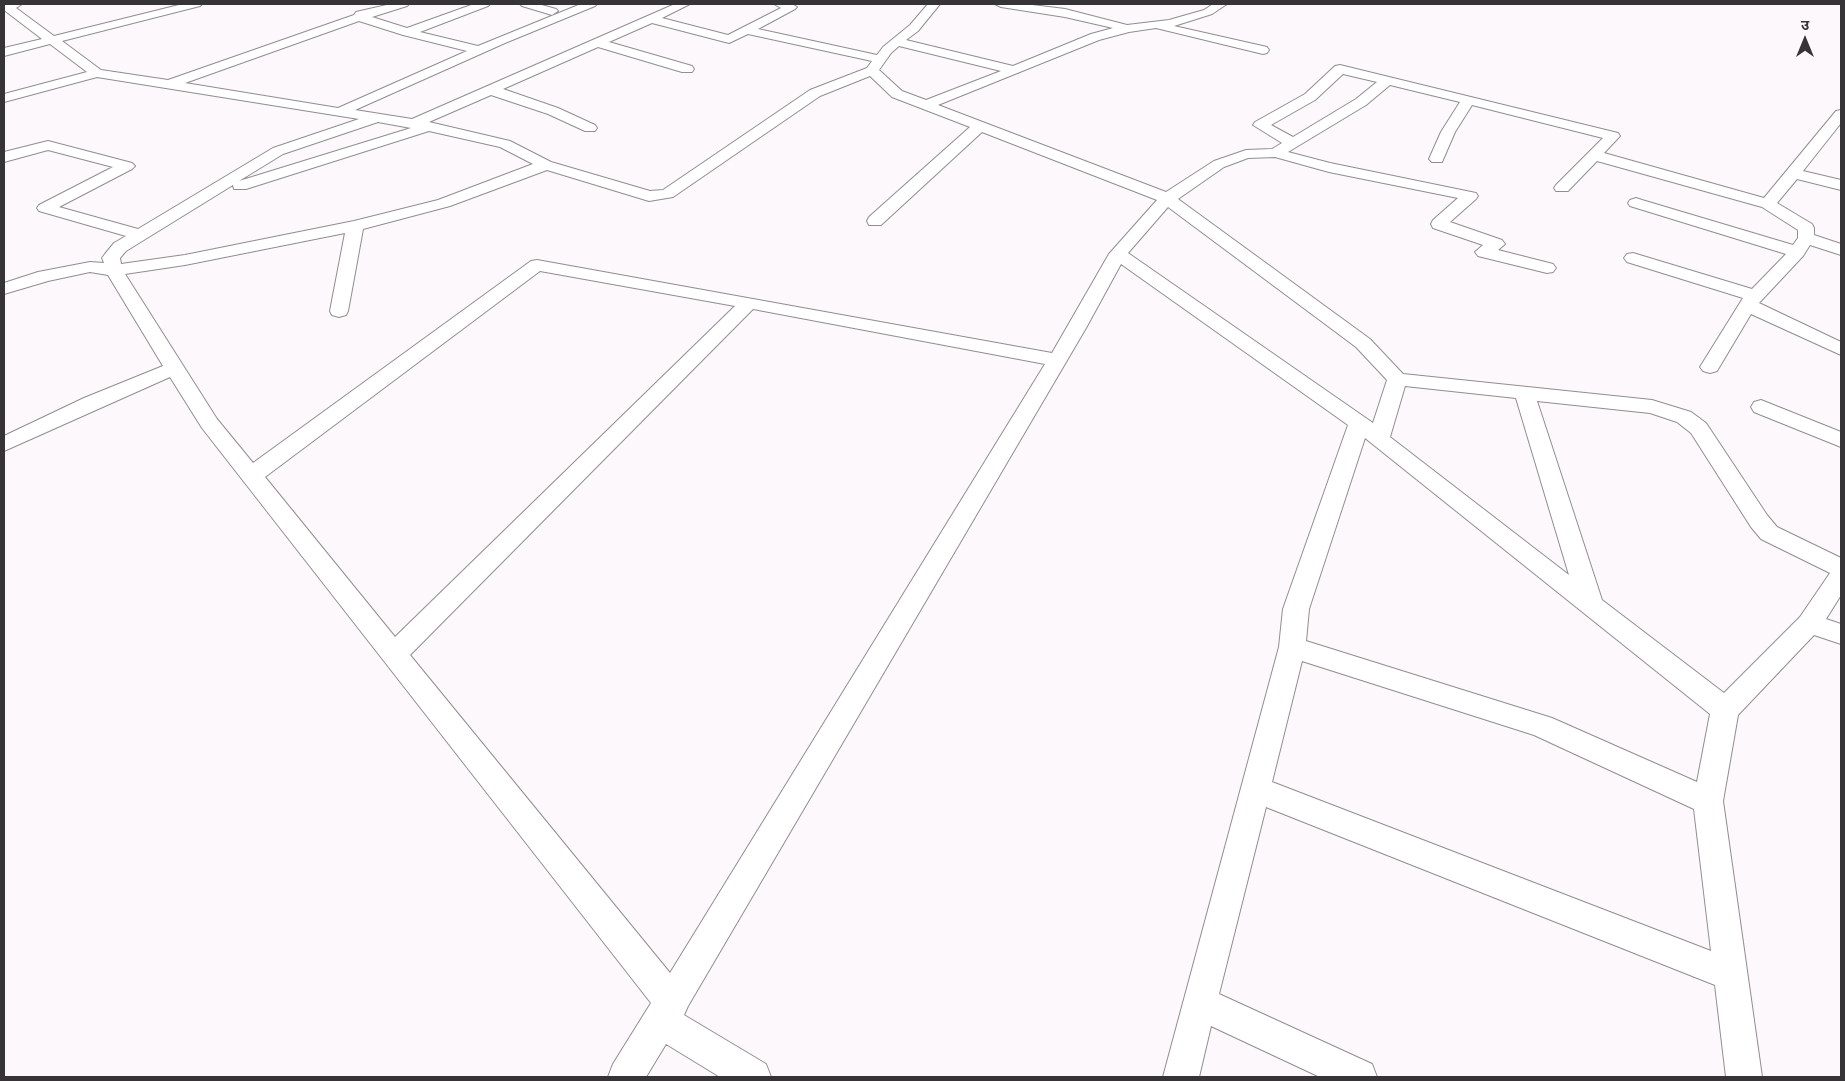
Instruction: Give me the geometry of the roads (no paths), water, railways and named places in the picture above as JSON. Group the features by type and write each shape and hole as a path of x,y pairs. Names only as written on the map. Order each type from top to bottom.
{"street":[{"path":"4,52 196,4"},
{"path":"359,17 366,4 364,4"},
{"path":"168,85 359,17 403,4"},
{"path":"407,32 484,4"},
{"path":"526,4 552,11"},
{"path":"340,112 549,19 590,4"},
{"path":"413,124 684,4"},
{"path":"4,98 97,73 429,127 505,144 546,165 649,196 667,194 815,93 876,65 887,50 914,28 934,4"},
{"path":"1001,4 1065,13 1128,28"},
{"path":"926,105 1095,37 1128,28 1170,23 1208,12 1221,4"},
{"path":"651,19 729,39 789,5"},
{"path":"12,12 97,73"},
{"path":"359,17 407,32 479,50"},
{"path":"1155,25 1263,50"},
{"path":"746,30 876,65 898,94 1168,198 1363,343 1397,379 1652,407 1684,417 1699,428 1759,521 1769,533 1841,568"},
{"path":"897,42 1014,70"},
{"path":"598,43 687,69"},
{"path":"1350,57 1310,97 1260,125 1284,148 1329,167 1470,196 1439,224 1496,244 1484,252 1547,268"},
{"path":"1340,69 1613,136 1562,188"},
{"path":"626,1077 667,1012 1056,360 1077,328 1118,254 1168,198 1219,164 1246,154 1284,148 1361,102 1386,80"},
{"path":"491,90 553,111 590,128"},
{"path":"1437,159 1448,132 1468,100"},
{"path":"1768,204 1841,114"},
{"path":"377,118 278,152 141,235 114,254 111,258 114,270 209,423 394,655 667,1012 753,1077"},
{"path":"874,221 980,126"},
{"path":"208,196 429,127"},
{"path":"4,157 48,145 126,166 44,208 141,235"},
{"path":"1594,155 1768,204 1806,228 1802,245 1751,301 1710,367"},
{"path":"4,289 44,276 90,267 114,270 186,260 355,226 444,203 546,165"},
{"path":"1792,173 1841,185"},
{"path":"1636,203 1802,245 1841,250"},
{"path":"339,311 355,226"},
{"path":"1118,254 1369,431 1725,710"},
{"path":"1633,258 1751,301 1841,349"},
{"path":"251,476 537,265 1056,360"},
{"path":"394,655 749,303"},
{"path":"4,444 91,403 175,368"},
{"path":"1182,1077 1292,647 1296,609 1369,431 1397,379"},
{"path":"1524,394 1591,604"},
{"path":"1761,406 1841,440"},
{"path":"1744,1077 1708,802 1725,710 1809,624 1841,576"},
{"path":"1809,624 1841,634"},
{"path":"1292,647 1542,726 1708,802"},
{"path":"1255,789 1731,975"},
{"path":"1200,1003 1359,1077"}]}
